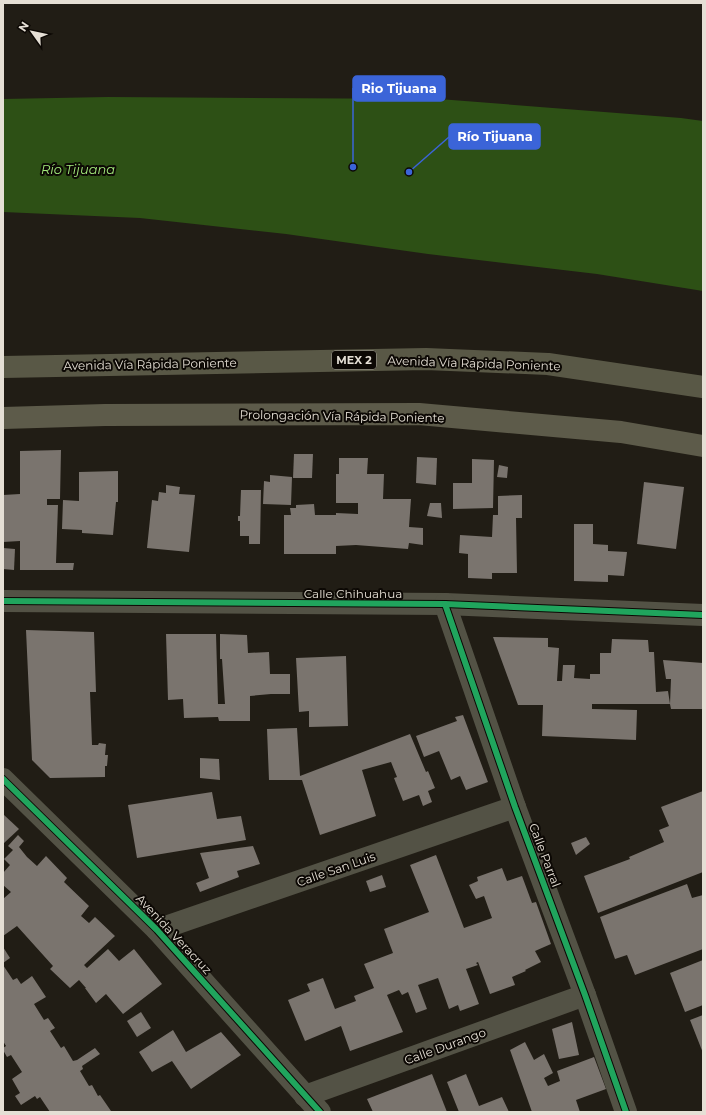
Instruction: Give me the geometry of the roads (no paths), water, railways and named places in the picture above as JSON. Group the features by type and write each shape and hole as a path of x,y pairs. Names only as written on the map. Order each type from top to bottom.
{"highway":[{"name":"Avenida Vía Rápida Poniente","path":"14,367 426,359 548,364 703,387"},
{"path":"3,378 14,367"}],"main road":[{"name":"Prolongación Vía Rápida Poniente","path":"3,418 105,415 420,414 621,432 703,446"}],"street":[{"name":"Calle Chihuahua","path":"3,601 445,604 703,616"},
{"name":"Calle Parral","path":"445,604 515,807 585,995 626,1112"},
{"name":"Avenida Veracruz","path":"3,779 157,930 320,1112"},
{"name":"Calle San Luis","path":"157,930 515,807"},
{"name":"Calle Durango","path":"305,1096 585,995"}],"water":[{"path":"108,97 439,99 703,121 703,291 597,274 428,254 286,234 140,218 3,212 3,99"}],"place":[{"name":"Rio Tijuana","path":"353,167"},
{"name":"Río Tijuana","path":"409,172"}]}
